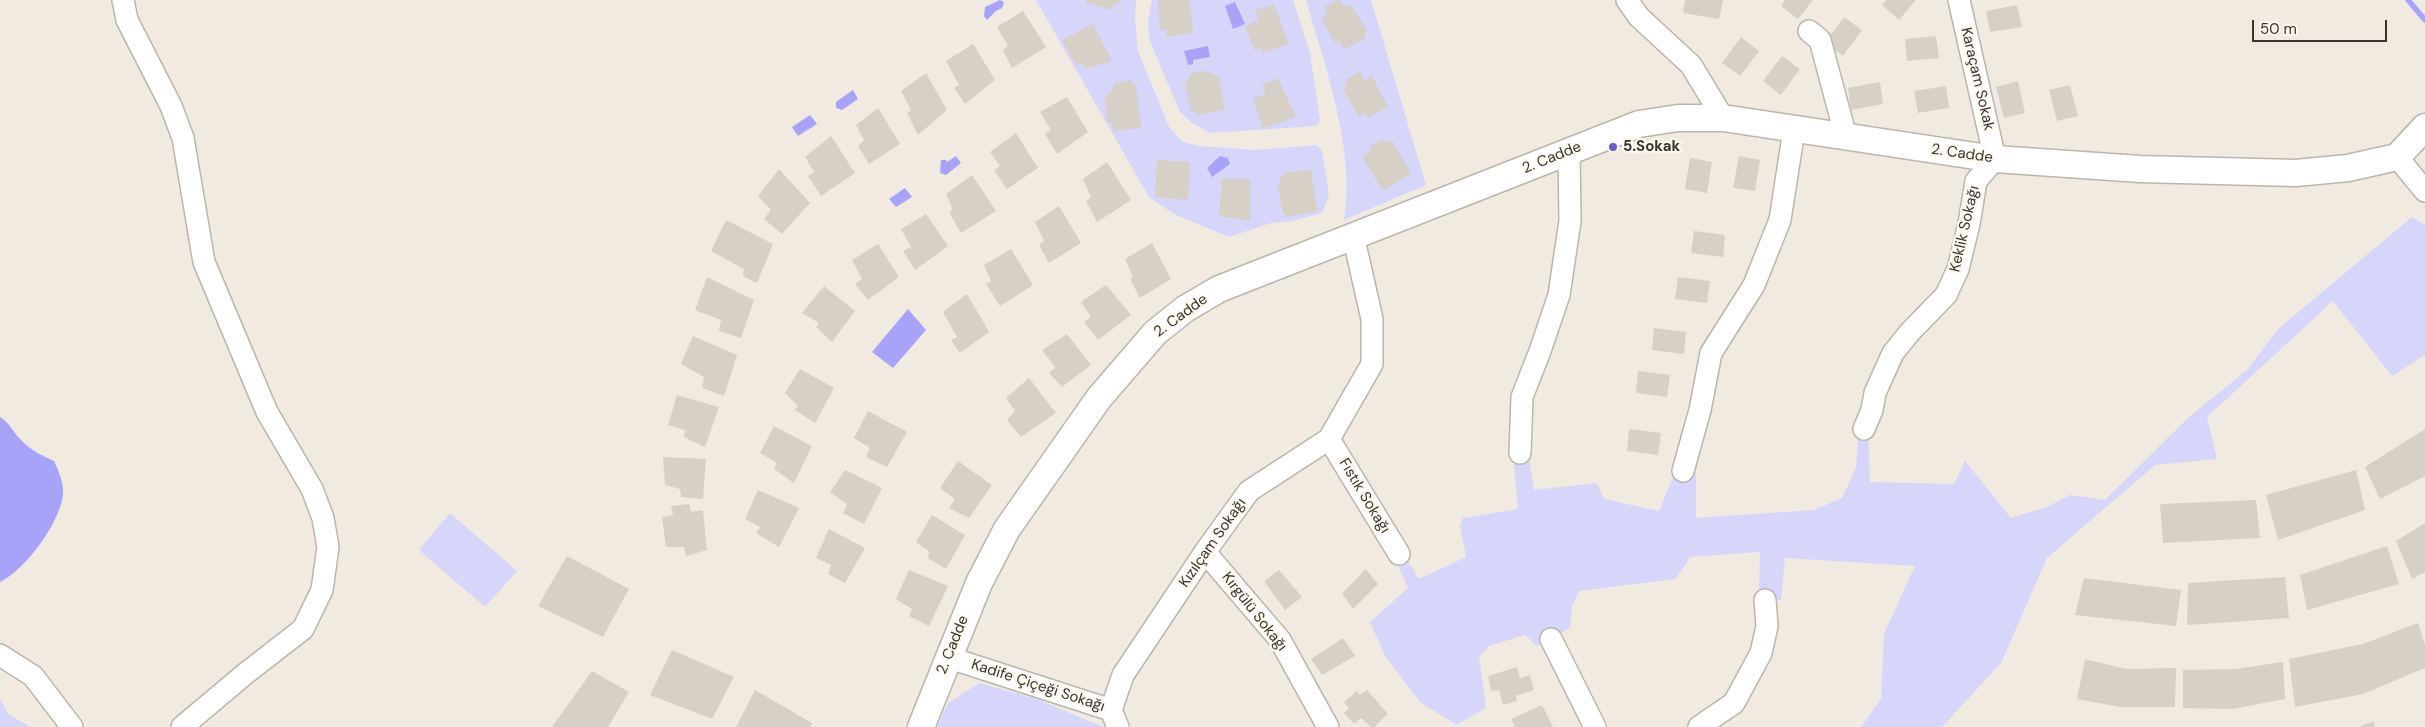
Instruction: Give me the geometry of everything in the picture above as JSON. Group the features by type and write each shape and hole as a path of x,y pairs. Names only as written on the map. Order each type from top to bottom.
{"street":[{"path":"123,0 127,20 171,106 183,138 204,262 267,412 312,489 323,518 328,547 322,590 303,629 245,674 182,727"},
{"path":"1627,0 1639,17 1691,65 1723,118"},
{"name":"Karaçam Sokak","path":"1959,0 1995,159"},
{"path":"1809,31 1820,40 1846,137"},
{"name":"2. Cadde","path":"921,727 979,583 1007,529 1099,398 1154,334 1185,309 1219,289 1638,124 1678,118 1723,118 1995,159 2140,169 2296,173 2348,168 2397,157"},
{"path":"2425,127 2397,157 2425,191"},
{"path":"1683,471 1700,410 1711,353 1754,285 1780,220 1794,130"},
{"path":"1520,453 1522,397 1559,295 1570,222 1569,151"},
{"name":"Keklik Sokağı","path":"1864,428 1893,353 1910,332 1946,295 1958,268 1969,224 1976,181 1995,159"},
{"name":"Kızılçam Sokağı","path":"1115,719 1123,675 1205,552 1249,491 1329,439 1372,364 1372,319 1353,235"},
{"name":"Fıstık Sokağı","path":"1329,439 1399,554"},
{"name":"Kırgülü Sokağı","path":"1205,552 1280,640 1328,727"},
{"path":"1699,727 1734,704 1761,653 1766,626 1765,600"},
{"path":"1551,638 1595,727"},
{"path":"0,655 33,676 72,727"},
{"name":"Kadife Çiçeği Sokağı","path":"948,657 1115,719"}],"shaded area":[{"path":"1000,0 1004,2 1002,8 987,20 984,16 985,7"},
{"path":"1036,0 1136,0 1135,17 1138,51 1169,127 1183,142 1200,146 1255,150 1316,145 1322,150 1329,195 1322,213 1292,221 1271,223 1229,237 1174,214 1149,197"},
{"path":"1152,0 1293,0 1310,53 1320,120 1316,126 1210,133 1192,123 1180,112 1149,39 1148,21"},
{"path":"1306,0 1371,0 1426,185 1344,220 1347,194 1346,166 1337,109"},
{"path":"1235,2 1245,24 1233,29 1225,6"},
{"path":"1208,46 1210,57 1193,60 1193,64 1188,65 1184,51"},
{"path":"853,90 858,99 842,110 836,108 836,102"},
{"path":"810,115 817,124 798,136 792,127"},
{"path":"956,156 961,163 946,175 940,173 941,160 946,160 947,162"},
{"path":"1220,156 1228,158 1230,164 1212,177 1207,168"},
{"path":"905,188 912,197 896,207 889,199"},
{"path":"2412,217 2425,225 2425,355 2392,376 2333,301 2207,417 2217,459 2155,465 2047,558 2001,663 1942,727 1861,727 1881,699 1884,634 1915,566 1785,558 1781,600 1759,600 1760,552 1690,557 1676,579 1579,591 1572,606 1570,628 1537,646 1525,635 1489,646 1479,657 1486,708 1457,725 1421,703 1385,656 1370,622 1408,588 1394,556 1403,553 1419,579 1466,557 1460,526 1463,518 1518,509 1513,454 1528,452 1534,490 1597,483 1604,499 1659,511 1675,472 1696,472 1696,518 1814,510 1842,498 1856,468 1859,428 1868,429 1870,482 1954,484 1965,461 2011,518 2049,506 2070,495 2105,500 2190,416 2247,370 2278,329"},
{"path":"908,309 926,330 893,368 872,352"},
{"path":"0,417 28,447 54,461 61,478 63,495 55,519 40,544 20,567 0,582"},
{"path":"450,513 517,571 485,607 419,550"},
{"path":"979,683 1037,699 1103,727 937,727 948,703"},
{"path":"0,698 8,714 30,727 0,727"}],"building":[{"path":"1087,0 1119,0 1119,4 1113,4 1112,10 1086,3"},
{"path":"1158,0 1190,0 1193,33 1167,37 1166,30 1160,30"},
{"path":"1340,0 1344,7 1350,4 1366,29 1365,38 1344,50 1339,40 1335,43 1321,18 1327,15 1324,7"},
{"path":"1685,0 1723,0 1719,19 1683,13"},
{"path":"1785,0 1813,0 1798,19 1781,6"},
{"path":"1887,0 1916,0 1899,20 1882,5"},
{"path":"1274,5 1289,44 1263,53 1261,48 1254,50 1245,26 1258,20 1255,10"},
{"path":"2017,5 2022,27 1990,32 1986,11"},
{"path":"1023,11 1046,47 1012,68 1003,50 1008,46 997,27"},
{"path":"1844,17 1862,30 1843,56 1825,43"},
{"path":"1093,24 1112,61 1085,69 1081,63 1076,66 1062,40"},
{"path":"1936,36 1939,58 1907,61 1905,39"},
{"path":"1741,37 1759,51 1740,76 1722,63"},
{"path":"973,44 995,80 965,104 954,88 959,85 946,61"},
{"path":"1782,56 1800,69 1781,95 1763,81"},
{"path":"1206,71 1219,77 1225,110 1196,115 1196,110 1191,112 1185,84 1192,73"},
{"path":"1360,72 1365,80 1372,76 1388,107 1368,118 1364,113 1359,117 1342,88 1347,86 1345,80"},
{"path":"926,73 947,110 918,135 907,113 911,110 901,91"},
{"path":"1278,78 1296,117 1263,128 1253,98 1266,94 1262,85"},
{"path":"1130,80 1136,87 1141,128 1113,131 1112,121 1107,122 1105,96 1111,92 1115,83"},
{"path":"2018,81 2025,113 2004,118 1996,87"},
{"path":"1880,82 1883,104 1851,110 1848,88"},
{"path":"2070,85 2078,116 2057,121 2049,90"},
{"path":"1946,86 1949,108 1918,113 1914,91"},
{"path":"1067,97 1088,132 1057,154 1045,134 1051,130 1040,112"},
{"path":"878,108 900,144 869,164 858,146 864,140 856,125"},
{"path":"1016,133 1038,168 1007,189 994,170 1000,166 990,152"},
{"path":"831,136 855,173 821,196 808,176 814,172 805,157"},
{"path":"1382,139 1385,143 1392,140 1411,174 1383,191 1362,157 1371,151 1370,147"},
{"path":"1739,156 1760,160 1755,191 1733,188"},
{"path":"1690,158 1712,162 1707,193 1685,189"},
{"path":"1157,160 1190,162 1188,200 1155,197"},
{"path":"1107,162 1131,200 1097,222 1086,201 1091,197 1083,179"},
{"path":"779,169 810,203 782,234 764,219 771,210 758,196"},
{"path":"1311,170 1317,211 1286,217 1282,210 1278,185 1283,173"},
{"path":"972,175 996,211 961,233 949,212 953,210 946,194"},
{"path":"1222,179 1250,179 1250,221 1219,216"},
{"path":"1059,206 1081,243 1049,263 1039,245 1044,241 1035,222"},
{"path":"926,214 948,246 915,270 903,251 911,247 901,229"},
{"path":"726,220 773,244 757,283 743,276 744,269 711,251"},
{"path":"1694,231 1725,235 1723,257 1691,253"},
{"path":"1152,243 1171,279 1140,298 1130,279 1133,277 1125,259"},
{"path":"878,244 899,277 868,300 855,284 862,279 852,260"},
{"path":"1011,249 1033,285 1000,306 986,284 991,281 984,265"},
{"path":"707,277 754,300 741,338 719,331 721,320 695,310"},
{"path":"1678,277 1710,281 1707,303 1675,299"},
{"path":"1106,285 1131,315 1098,340 1084,322 1091,317 1081,302"},
{"path":"824,286 855,311 832,342 816,327 819,323 802,313"},
{"path":"967,294 989,332 960,353 951,340 957,337 943,312"},
{"path":"1654,328 1686,332 1684,354 1652,350"},
{"path":"1067,334 1091,365 1062,387 1049,373 1055,367 1042,350"},
{"path":"693,336 737,355 724,396 702,388 704,377 681,364"},
{"path":"800,369 834,388 815,423 795,410 798,406 785,393"},
{"path":"1638,371 1670,375 1667,397 1636,393"},
{"path":"1029,378 1056,413 1021,437 1007,420 1015,411 1006,398"},
{"path":"677,395 719,407 705,447 684,437 685,430 668,425"},
{"path":"868,411 907,432 887,467 866,457 870,448 854,438"},
{"path":"774,426 812,446 794,483 774,469 777,463 760,453"},
{"path":"1629,429 1661,433 1658,455 1627,451"},
{"path":"2425,429 2425,476 2380,499 2365,467"},
{"path":"663,457 706,459 703,499 681,497 680,489 665,485"},
{"path":"958,461 992,485 969,518 949,508 955,499 940,488"},
{"path":"845,470 882,488 864,524 843,513 847,504 830,492"},
{"path":"2356,470 2365,510 2278,540 2266,495"},
{"path":"758,490 799,508 779,547 756,533 760,527 745,519"},
{"path":"2256,500 2260,538 2163,543 2160,504"},
{"path":"689,504 691,512 703,510 707,550 686,556 684,547 666,547 662,517 673,515 671,506"},
{"path":"932,515 965,535 946,569 928,558 929,551 916,542"},
{"path":"2425,523 2425,572 2412,579 2396,541"},
{"path":"829,529 865,548 845,583 828,574 831,565 816,558"},
{"path":"2387,546 2399,584 2307,610 2300,575"},
{"path":"567,556 629,589 603,637 538,606"},
{"path":"1366,569 1378,584 1353,609 1342,593"},
{"path":"909,570 948,586 929,626 909,616 912,609 896,599"},
{"path":"1279,570 1302,597 1285,610 1264,581"},
{"path":"2285,577 2289,618 2187,625 2188,583"},
{"path":"2084,578 2181,590 2176,626 2075,615"},
{"path":"2418,623 2425,644 2425,668 2363,694 2295,707 2289,659 2363,644"},
{"path":"1343,638 1355,656 1322,675 1311,659"},
{"path":"672,650 734,677 712,719 650,695"},
{"path":"2085,659 2126,669 2176,668 2175,707 2121,707 2077,699"},
{"path":"2283,662 2285,699 2233,709 2183,708 2183,670 2235,669"},
{"path":"1517,667 1520,678 1530,675 1534,690 1516,696 1517,701 1503,705 1499,690 1491,691 1488,676"},
{"path":"592,671 629,692 608,727 552,727"},
{"path":"755,690 812,723 811,727 736,727"},
{"path":"1367,690 1388,714 1374,727 1371,727 1361,718 1354,724 1344,713 1349,708 1344,702 1357,691 1360,695"},
{"path":"1542,705 1553,727 1515,727 1511,719"},
{"path":"2374,721 2375,727 2359,727"}],"waterway":[{"path":"2408,0 2425,20"}],"place":[{"name":"5.Sokak","path":"1613,147"}]}
